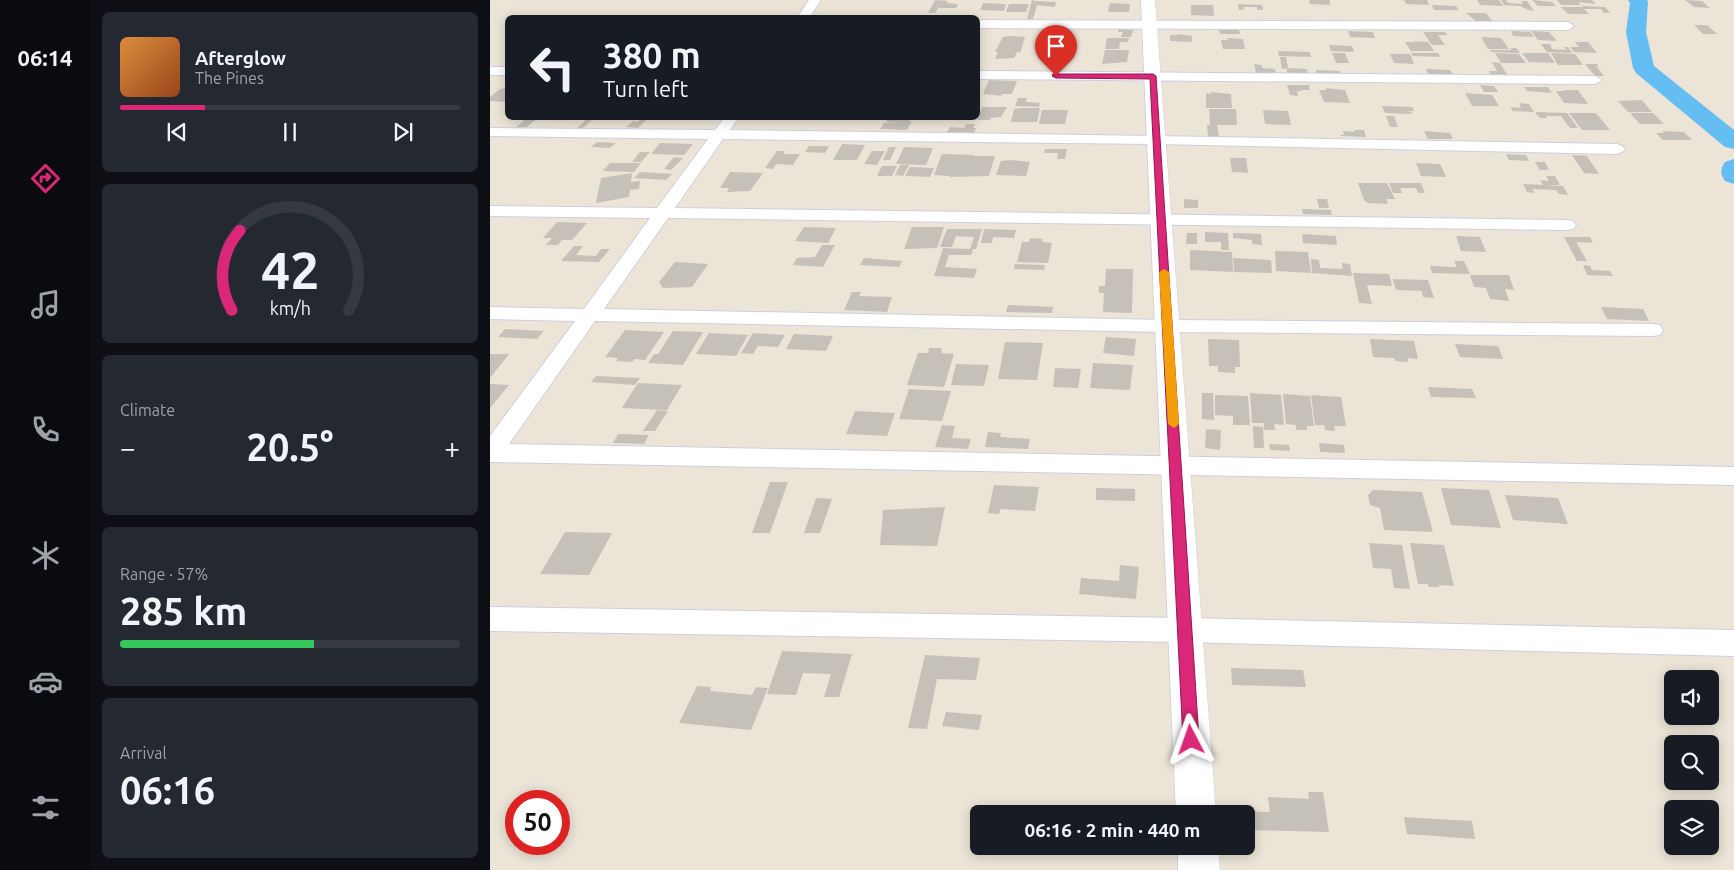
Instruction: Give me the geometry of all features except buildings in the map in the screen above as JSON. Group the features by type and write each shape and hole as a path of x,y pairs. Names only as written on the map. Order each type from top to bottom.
{"main road":[{"path":"1149,12 1195,805"},
{"path":"1198,855 1199,870"}],"street":[{"path":"804,15 815,0"},
{"path":"980,24 1149,12 1568,26"},
{"path":"490,71 505,71"},
{"path":"980,75 1595,80"},
{"path":"490,453 729,120"},
{"path":"490,132 1156,140 1617,149"},
{"path":"490,211 1161,218 1567,225"},
{"path":"490,313 1167,326 1653,330"},
{"path":"490,453 1734,476"},
{"path":"490,620 1184,630 1734,643"}],"waterway":[{"path":"1637,0 1639,2 1636,32 1644,68 1734,142"},
{"path":"1734,167 1734,176"}],"slow traffic":[{"path":"1164,272 1174,424"}],"route":[{"path":"1056,76 1153,76 1191,740"}]}
